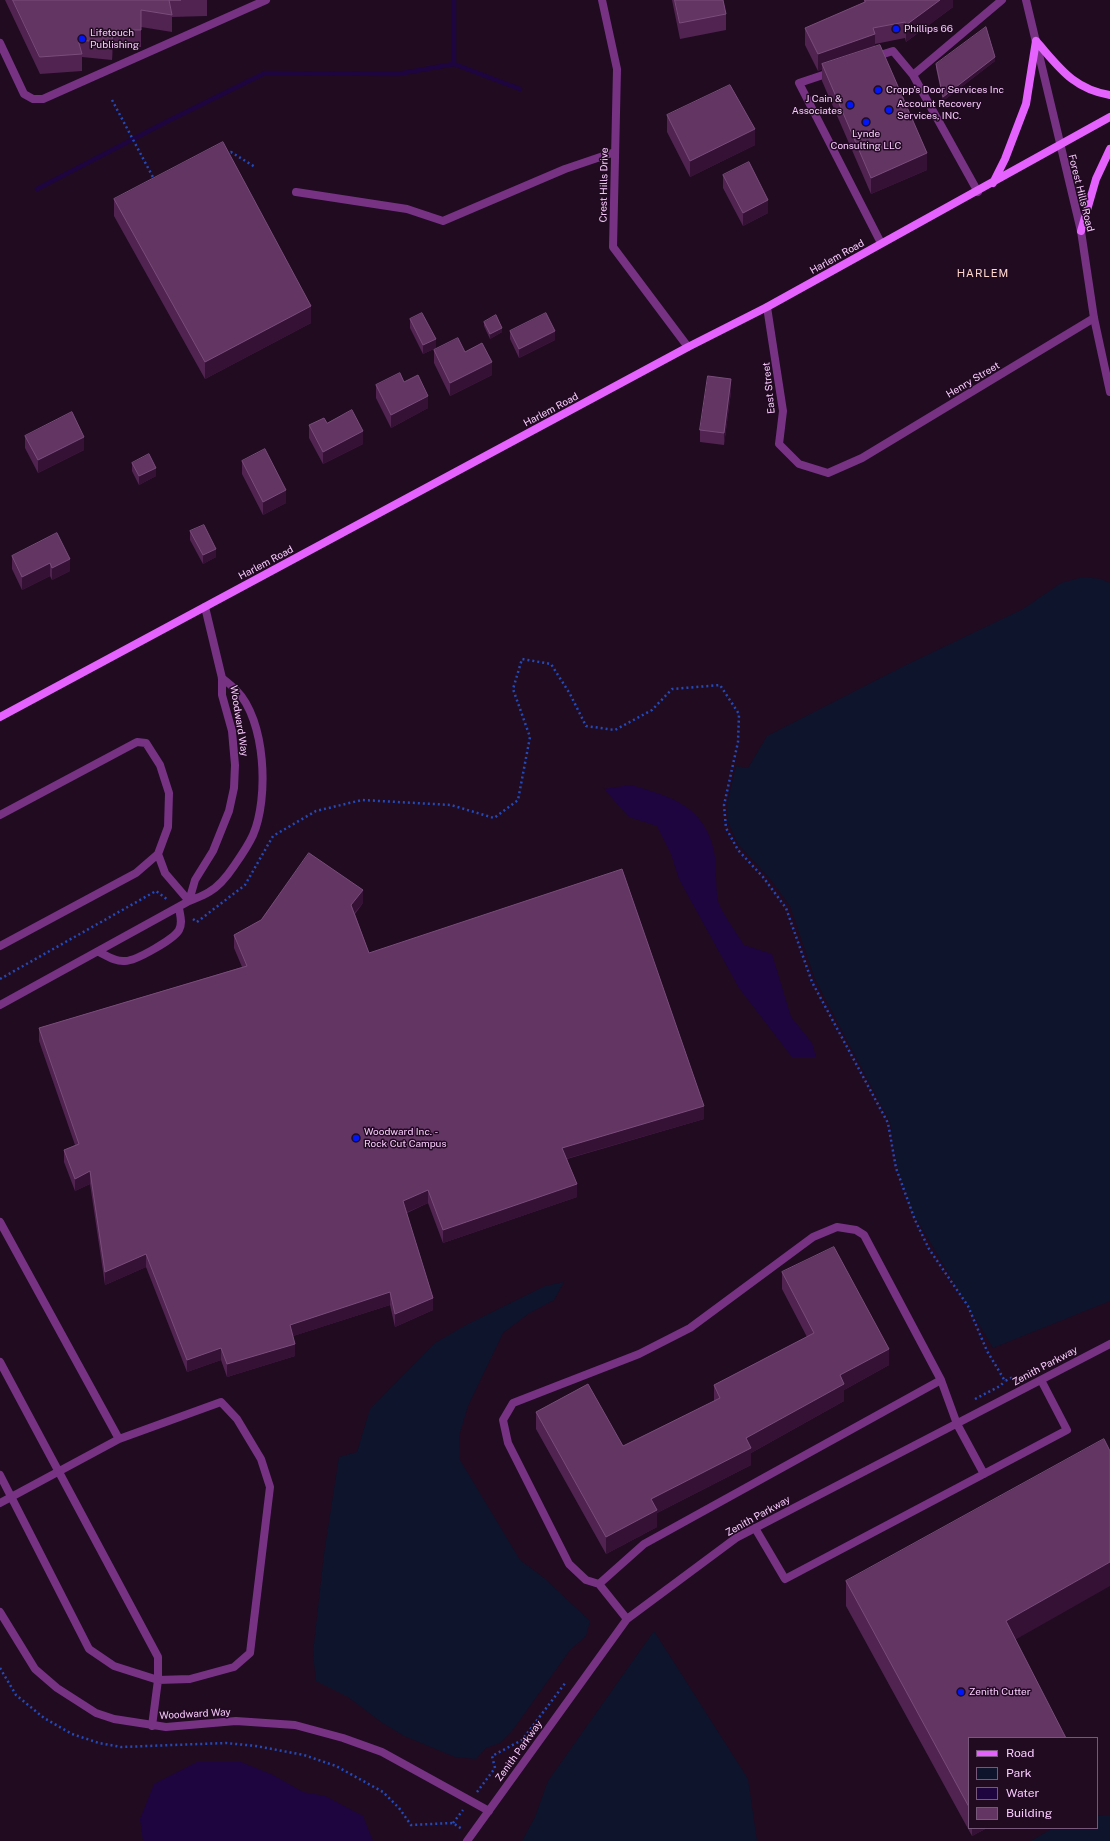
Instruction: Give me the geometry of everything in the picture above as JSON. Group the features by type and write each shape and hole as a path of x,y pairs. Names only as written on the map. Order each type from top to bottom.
{"main road":[{"path":"1036,41 1078,84 1094,92 1110,94"},
{"path":"993,183 1006,159 1026,104 1036,41"},
{"name":"Harlem Road","path":"0,717 688,348 768,307 978,192 1110,117"},
{"path":"1081,231 1096,179 1110,149"}],"street":[{"path":"0,42 24,94 33,100 44,99 266,0"},
{"name":"Crest Hills Drive","path":"602,0 617,69 612,247 688,348"},
{"path":"913,76 1002,0"},
{"name":"Forest Hills Road","path":"1026,0 1059,145 1081,231 1094,318 1110,392"},
{"path":"864,61 893,51 913,76 978,192"},
{"path":"843,68 799,83 881,244"},
{"path":"296,192 407,209 442,222 565,169 615,152"},
{"name":"East Street","path":"768,307 783,411 778,444 799,464 828,473 862,458"},
{"name":"Henry Street","path":"862,458 1094,318"},
{"name":"Woodward Way","path":"189,901 195,880 213,851 222,832 229,812 234,788 234,749 222,695 222,678 205,607"},
{"name":"Woodward Way","path":"0,1005 179,908 189,901 210,892 230,872 245,851 254,834 260,816 262,797 261,751 252,717 237,690 222,678"},
{"path":"0,815 137,742 146,743 160,765 169,793 168,827 158,854 136,873 0,946"},
{"path":"158,854 165,873 189,901"},
{"path":"99,952 125,962 136,958 174,936 180,928 181,920 179,908"},
{"path":"0,1222 119,1439"},
{"path":"627,1620 598,1584 586,1580 569,1564 508,1443 503,1420 513,1403 639,1354 690,1328 813,1237 837,1227 856,1230 864,1235 941,1380 957,1424 984,1474"},
{"name":"Zenith Parkway","path":"469,1838 627,1620 736,1538 1110,1344"},
{"path":"0,1362 158,1657 158,1680 152,1726"},
{"path":"598,1584 644,1544 941,1380"},
{"path":"755,1528 785,1579 1067,1430 1041,1380"},
{"path":"0,1475 11,1497 89,1648 114,1666 158,1680 190,1679 234,1667 250,1653 258,1577 270,1488 260,1459 237,1419 221,1402 119,1439 58,1472 11,1497 0,1503"},
{"name":"Woodward Way","path":"0,1612 35,1669 57,1688 96,1713 114,1719 166,1727 236,1721 295,1726 343,1738 382,1752 489,1811"}],"path":[{"path":"112,100 157,186"},
{"path":"224,155 231,152 255,167"},
{"path":"0,979 156,891 197,922 246,885 273,836 316,811 362,800 451,804 494,818 518,800 530,737 513,689 522,659 551,664 570,694 586,726 615,730 652,710 672,689 720,685 739,714 738,742 724,805 726,828 738,850 763,877 786,908 812,982 888,1123 896,1168 915,1220 929,1249 968,1306 987,1351 1005,1380"},
{"path":"970,1402 1000,1386 1005,1380 1013,1376 1020,1391"},
{"path":"0,1668 16,1695 44,1718 72,1734 85,1739 121,1747 226,1743 256,1746 304,1755 336,1766 383,1792 411,1825 454,1823 469,1838"},
{"path":"477,1793 495,1768 492,1756 522,1740 569,1677"},
{"path":"454,1823 467,1805"}],"green space":[{"path":"1083,577 1101,579 1110,583 1110,1301 993,1348 914,1215 897,1167 890,1122 815,979 790,906 771,880 738,844 728,822 728,800 736,766 748,768 767,736 904,666 1023,609 1061,583"},
{"path":"564,1282 554,1300 528,1314 503,1333 468,1406 459,1436 460,1460 520,1560 544,1578 590,1621 586,1636 570,1650 512,1731 500,1743 486,1748 476,1759 455,1757 404,1736 381,1722 348,1697 316,1681 313,1653 324,1554 339,1457 357,1452 370,1409 435,1343 464,1326 545,1286"},
{"path":"654,1631 748,1779 757,1841 522,1841 535,1817 548,1781"},
{"path":"1110,1815 1110,1841 1031,1841 1051,1829 1098,1829 1098,1816"}],"water":[{"path":"631,785 673,799 694,814 703,823 714,851 719,905 744,945 772,954 791,1017 812,1043 816,1057 792,1057 739,988 679,879 671,854 657,826 629,817 604,789"},
{"path":"197,1762 241,1762 273,1775 303,1792 325,1796 363,1816 373,1841 143,1841 140,1819 154,1784"}],"building":[{"name":"Lifetouch Publishing","path":"13,0 169,0 172,15 141,10 141,30 113,30 112,43 78,40 82,54 40,57"},
{"path":"675,0 723,0 726,14 680,23"},
{"path":"865,0 940,0 906,25 905,22 873,28 875,34 818,54 805,28 865,2"},
{"path":"986,27 995,57 943,97 936,64"},
{"path":"880,45 927,153 871,178 822,64"},
{"path":"730,85 755,129 690,161 667,115"},
{"path":"223,142 311,306 205,362 114,199"},
{"path":"749,162 768,200 743,213 723,175"},
{"path":"422,313 436,339 423,345 410,319"},
{"path":"546,313 555,331 519,349 510,331"},
{"path":"496,315 502,328 490,334 484,322"},
{"path":"458,338 465,352 482,343 492,362 450,383 434,350"},
{"path":"400,373 404,382 418,375 428,396 391,415 376,385"},
{"path":"708,376 731,379 724,433 700,430"},
{"path":"352,410 363,431 323,452 309,425 324,418 327,423"},
{"path":"72,412 84,437 38,460 25,436"},
{"path":"265,449 286,490 263,502 242,461"},
{"path":"149,454 156,468 139,476 132,463"},
{"path":"204,525 216,549 203,555 190,531"},
{"path":"57,533 70,559 52,568 50,563 22,577 12,556"},
{"name":"Woodward Inc. - Rock Cut Campus","path":"309,853 363,890 351,905 369,953 622,869 704,1106 562,1148 577,1184 443,1230 428,1190 403,1201 433,1298 395,1314 390,1292 290,1325 295,1344 227,1364 221,1348 187,1360 146,1254 105,1272 90,1171 75,1179 64,1150 79,1144 39,1028 247,966 234,935 261,920"},
{"path":"834,1247 889,1349 840,1375 844,1384 746,1438 751,1448 651,1499 657,1510 606,1537 536,1412 588,1384 623,1446 720,1398 714,1385 814,1333 782,1272"},
{"name":"Zenith Cutter","path":"1104,1439 1110,1451 1110,1562 1006,1621 1065,1737 968,1737 968,1805 846,1581"}],"waterway":[{"path":"454,0 454,64"},
{"path":"37,189 168,121 265,73 398,74 454,64 520,89"}],"place":[{"name":"Phillips 66","path":"896,29"},
{"name":"Lifetouch Publishing","path":"82,39"},
{"name":"Cropp's Door Services Inc","path":"878,90"},
{"name":"J Cain & Associates","path":"850,105"},
{"name":"Account Recovery Services, INC.","path":"889,110"},
{"name":"Lynde Consulting LLC","path":"866,122"},
{"name":"Woodward Inc. - Rock Cut Campus","path":"356,1138"},
{"name":"Zenith Cutter","path":"961,1692"}],"district":[{"name":"HARLEM","path":"983,274"}]}
